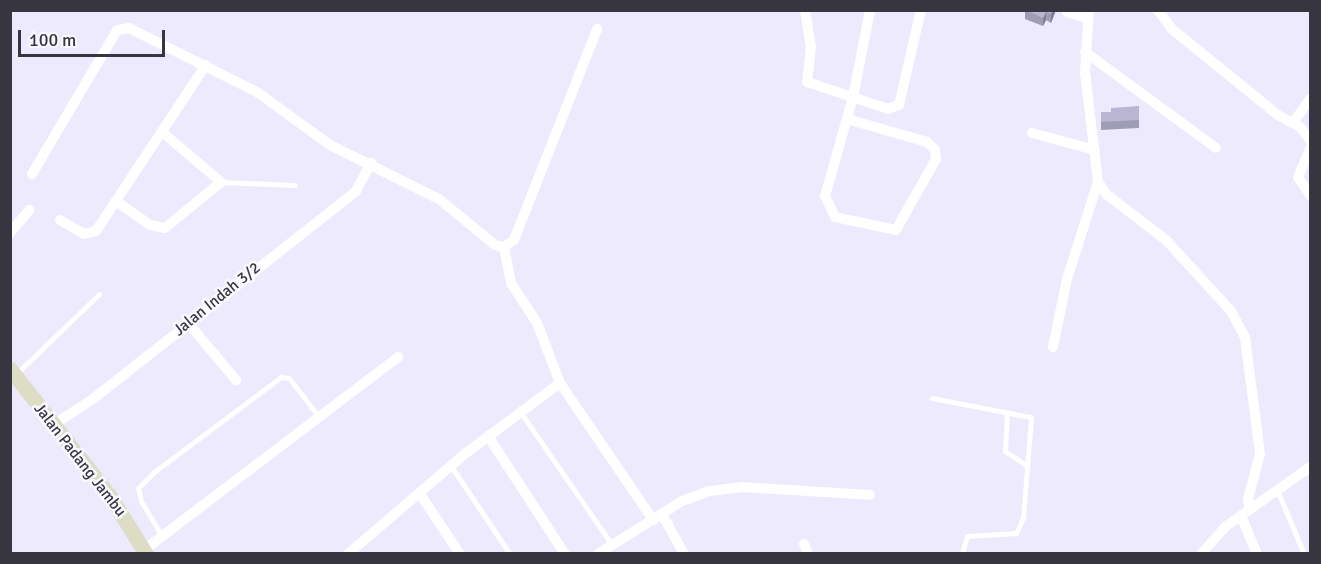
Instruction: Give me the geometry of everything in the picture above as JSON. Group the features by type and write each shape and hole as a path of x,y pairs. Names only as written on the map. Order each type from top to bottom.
{"street":[{"path":"805,10 811,46 807,82 888,110 899,105 921,10"},
{"path":"847,119 927,142 935,150 936,159 896,230 888,231 836,217 828,209 825,196 847,119 854,97 870,10"},
{"path":"1158,10 1172,29 1278,115 1293,123 1311,140"},
{"path":"1053,347 1067,279 1098,182 1084,52 1089,15 1067,12"},
{"path":"32,174 117,30 129,28 257,92 330,145 371,163 439,199 495,245 504,247 514,240 597,29"},
{"path":"1084,52 1216,148"},
{"path":"60,219 90,234 96,231 206,65"},
{"path":"1293,123 1311,99"},
{"path":"116,201 150,225 165,228 221,182 162,132"},
{"path":"1032,133 1095,150"},
{"path":"1311,149 1298,177 1311,195"},
{"name":"Jalan Indah 3/2","path":"53,425 93,399 356,191 371,163"},
{"path":"1098,182 1106,194 1166,240 1239,324 1249,352 1260,454 1245,512 1257,554"},
{"path":"10,233 29,210"},
{"path":"504,247 512,283 530,310 560,383 684,554"},
{"path":"188,323 236,380"},
{"path":"145,552 162,536 398,357"},
{"name":"Jalan Padang Jambu","path":"13,372 110,496 145,552"},
{"path":"355,552 451,466 520,411 560,383"},
{"path":"488,436 565,554"},
{"path":"1201,554 1216,535 1245,512 1311,467"},
{"path":"598,554 696,496 730,488 870,495"},
{"path":"420,494 460,554"}],"lane":[{"path":"221,182 295,185"},
{"path":"13,372 99,294"},
{"path":"162,536 141,501 138,488 154,472 281,378 289,378 319,417"},
{"path":"932,398 1031,417 1023,518 1016,533 967,536 962,553"},
{"path":"520,411 612,545"},
{"path":"1007,412 1005,451 1027,466"},
{"path":"451,466 510,554"},
{"path":"1277,489 1304,554"}],"building":[{"path":"1025,10 1052,10 1051,14 1046,12 1043,18"},
{"path":"1139,106 1139,120 1101,122 1101,112 1111,112 1111,108"}]}
